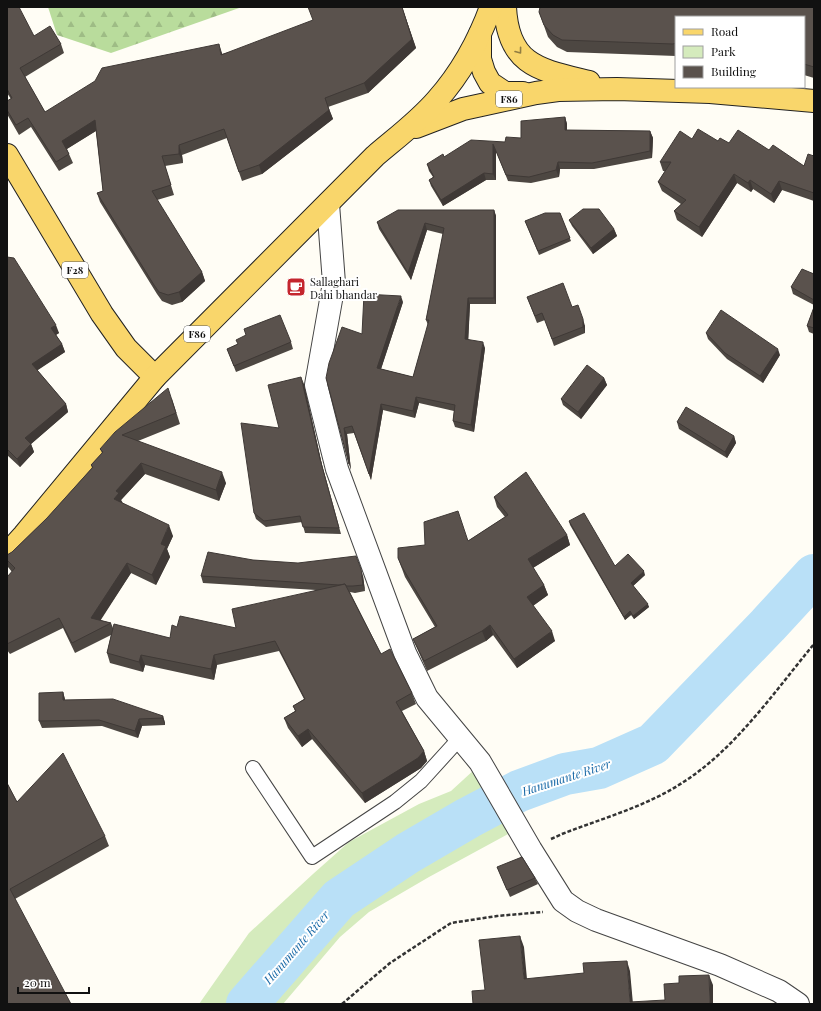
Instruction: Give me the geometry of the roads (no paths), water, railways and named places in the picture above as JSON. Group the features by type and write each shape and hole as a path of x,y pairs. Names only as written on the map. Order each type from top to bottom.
{"main road":[{"path":"405,131 437,100 457,73 480,34 491,7"},
{"path":"505,7 511,41 521,55 535,66 558,74 618,89"},
{"path":"480,34 480,59 484,72 490,83 505,93 536,93"},
{"name":"F86","path":"7,554 155,377 375,156 405,131 463,109 536,93 558,90 618,89 710,92 814,101"},
{"name":"F28","path":"7,155 102,314 126,348 155,377"}],"street":[{"path":"328,204 334,282 316,385 337,468 405,653 427,698 480,762 527,844 563,900 577,911 596,920 720,965 779,991 798,1004"}],"lane":[{"path":"253,768 312,857 395,802 421,781 460,738"}],"waterway":[{"name":"Hanumante River","path":"247,1004 339,899 408,853 468,818 519,791 565,774 599,768 653,744 814,575"}],"place":[{"name":"Sallaghari Dahi bhandar","path":"296,287"}]}
